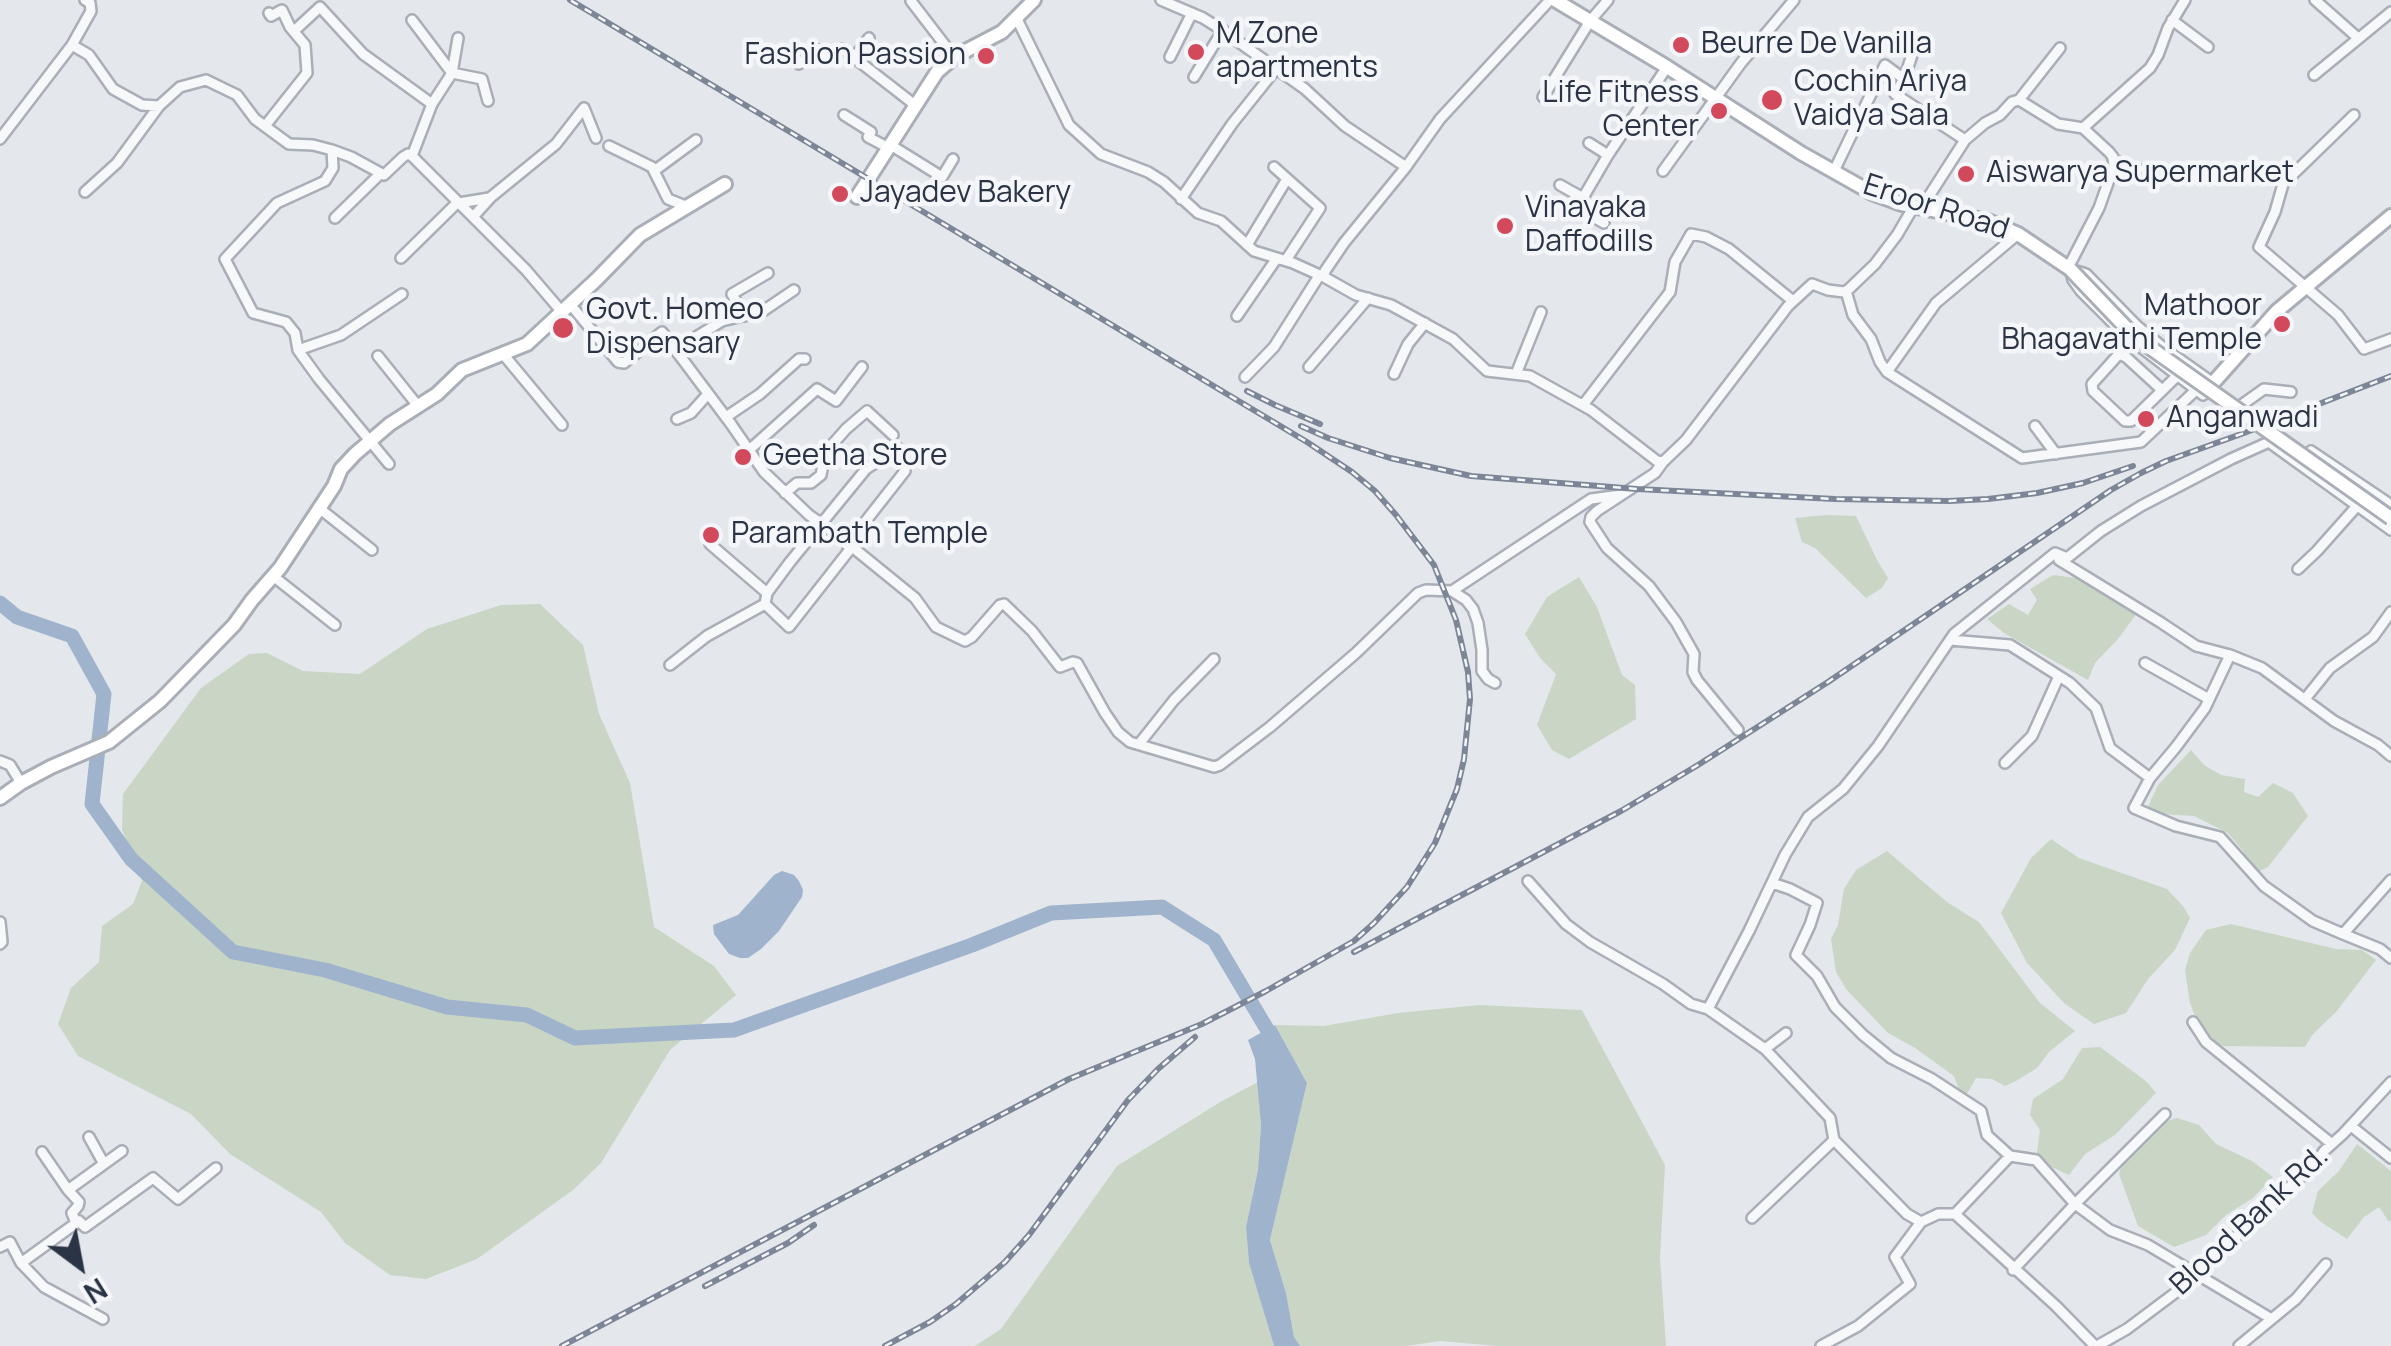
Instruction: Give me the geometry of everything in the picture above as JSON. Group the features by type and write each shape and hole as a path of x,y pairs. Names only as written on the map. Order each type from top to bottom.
{"main road":[{"path":"857,197 937,72 954,57 1002,32 1034,0"},
{"name":"Eroor Road","path":"1552,0 1872,193 1988,221 2018,234 2069,268 2135,336 2391,518"},
{"path":"0,798 20,782 110,742 160,701 212,649 273,576 301,538 341,469 371,440 437,394 462,370 526,344 640,235 725,184"},
{"path":"2213,382 2277,311 2391,216"}],"street":[{"path":"85,0 91,10"},
{"path":"0,138 72,45 98,0"},
{"path":"910,0 954,57"},
{"path":"1161,0 1223,30 1305,89 1345,126 1406,168"},
{"path":"1245,378 1274,347 1344,243 1406,168 1440,119 1552,0"},
{"path":"1543,97 1590,21 1608,0"},
{"path":"1662,171 1741,62 1794,0"},
{"path":"2084,128 2150,68 2185,0"},
{"path":"2315,0 2358,38"},
{"path":"294,31 320,8 363,54 432,104"},
{"path":"265,126 307,74 305,46 282,10 272,16 269,13"},
{"path":"2314,75 2391,12"},
{"path":"1170,57 1192,13"},
{"path":"1016,17 1070,124 1102,154 1164,182 1198,212 1221,221 1254,251 1392,305 1453,339 1487,371 1530,376 1582,405 1664,462"},
{"path":"412,20 452,73 482,79 488,100"},
{"path":"2172,20 2208,48"},
{"path":"1194,77 1223,30"},
{"path":"412,156 432,104 452,73 458,38"},
{"path":"854,58 869,38"},
{"path":"72,45 89,55 113,89 142,105 159,106"},
{"path":"1915,46 1895,94 1965,140"},
{"path":"1738,730 1697,680 1693,672 1694,654 1676,622 1648,586 1607,548 1590,522 1591,516 1655,473 1686,440 1793,301 1812,284 1846,291 1874,264 1965,140 2012,102 2020,100 2060,48"},
{"path":"799,64 816,49 830,56 843,49 915,105"},
{"path":"1834,172 1885,65 1904,78"},
{"path":"1604,222 1577,208 1667,67"},
{"path":"1181,199 1276,68"},
{"path":"85,192 117,163 159,106 180,88 206,80 237,95 256,119 288,144 332,150 380,174 387,174 408,154 412,156 618,362 624,362 662,332 764,472 809,515 915,598 936,627 965,641 1004,604 1060,666 1077,663 1118,732 1130,742 1214,767 1220,765 1270,727 1418,593 1426,590 1452,591 1473,608 1482,671 1494,683"},
{"path":"1846,291 1853,314 1887,372 2022,458 2142,442 2199,392 2148,355 2072,280 2069,268 2099,208 2113,159 2084,128 2058,124 2020,100"},
{"path":"473,217 489,198 556,144 584,108 596,138"},
{"path":"2354,115 2283,184 2259,246 2338,315 2364,349 2391,339"},
{"path":"844,116 871,132 868,136 942,177 953,159"},
{"path":"654,171 696,140"},
{"path":"1589,143 1608,155"},
{"path":"609,146 652,167 668,199 688,206"},
{"path":"332,150 332,168 326,181 277,203 224,258 253,313 286,322 296,333 298,350 389,464"},
{"path":"2113,159 2138,169"},
{"path":"1237,316 1320,208 1274,167"},
{"path":"335,218 380,174"},
{"path":"1247,245 1287,179"},
{"path":"1560,185 1583,198"},
{"path":"401,258 459,203 489,198"},
{"path":"1582,405 1670,292 1676,262 1691,234 1729,249 1793,301"},
{"path":"1887,372 1936,303 2018,234"},
{"path":"2069,268 2086,274 2165,349 2213,382"},
{"path":"744,316 732,294 768,273"},
{"path":"680,356 696,337 722,321 763,311 794,290"},
{"path":"298,350 341,335 402,294"},
{"path":"1310,367 1368,298"},
{"path":"1516,374 1542,312"},
{"path":"1394,374 1408,344 1425,324"},
{"path":"504,354 562,425"},
{"path":"2162,390 2119,354 2092,384 2094,391 2125,421 2130,421 2177,376"},
{"path":"378,356 418,406"},
{"path":"726,417 760,394 799,359 805,360"},
{"path":"748,451 817,389 836,402 862,367"},
{"path":"2236,409 2264,389 2290,392"},
{"path":"677,419 692,412 708,394"},
{"path":"785,494 797,483 811,482 822,475 825,453 867,411 893,435"},
{"path":"2035,426 2056,454"},
{"path":"1708,1010 1785,854 1808,818 1843,789 1954,634 2051,556 2067,558 2100,531 2175,486 2269,442 2391,530"},
{"path":"670,665 766,598 790,562 866,469 898,448"},
{"path":"2300,465 2311,451 2389,500"},
{"path":"710,544 766,598 789,627 905,471"},
{"path":"1452,591 1591,499 1623,495"},
{"path":"2298,569 2357,506"},
{"path":"319,508 372,550"},
{"path":"2051,556 2196,646 2262,668 2334,721 2391,756"},
{"path":"273,576 335,625"},
{"path":"2305,699 2330,668 2373,637 2391,612"},
{"path":"1950,640 2010,645 2060,676 2096,708 2110,748 2150,778"},
{"path":"2230,655 2209,699 2150,778 2134,808 2176,826 2220,837 2264,886 2313,921 2380,949 2391,958"},
{"path":"1139,744 1214,659"},
{"path":"2145,663 2209,699"},
{"path":"2005,763 2032,736 2060,676"},
{"path":"0,760 10,765 20,782"},
{"path":"2343,934 2391,880"},
{"path":"1528,881 1566,924 1590,942 1691,1004 1708,1010 1764,1049 1830,1118 1834,1140 1907,1214 1921,1222"},
{"path":"1772,883 1818,903 1796,955 1863,1036 1891,1058 1982,1112 1987,1135 2010,1156 2036,1160 2075,1204 2110,1230 2148,1244 2270,1318"},
{"path":"0,922 0,944"},
{"path":"2194,1022 2206,1042 2332,1144"},
{"path":"1764,1049 1786,1034"},
{"name":"Blood Bank Rd.","path":"2096,1346 2127,1329 2175,1293 2265,1213 2391,1082"},
{"path":"2014,1270 2164,1114"},
{"path":"2351,1126 2391,1158"},
{"path":"89,1137 104,1164"},
{"path":"1752,1218 1834,1140"},
{"path":"68,1190 122,1151"},
{"path":"42,1152 78,1202 72,1213 76,1224"},
{"path":"1955,1214 2010,1156"},
{"path":"21,1264 80,1221 85,1228 153,1178 178,1199 216,1168"},
{"path":"1820,1346 1858,1326 1910,1284 1896,1257 1921,1222 1938,1214 1955,1214 2096,1346"},
{"path":"0,1248 10,1242 21,1264 44,1287 103,1319"},
{"path":"2239,1346 2296,1299 2326,1264"},
{"path":"2110,1338 2119,1346"}],"green space":[{"path":"1856,516 1888,578 1882,588 1866,598 1815,548 1802,542 1795,518"},
{"path":"2053,575 2084,579 2137,613 2095,663 2088,680 2004,633 1987,619 2009,604 2028,615 2037,600 2030,589"},
{"path":"1579,577 1597,607 1622,675 1635,685 1636,719 1569,759 1552,750 1537,725 1556,674 1525,634 1547,597"},
{"path":"540,604 583,645 599,714 630,783 654,927 714,966 736,995 670,1050 601,1163 573,1190 477,1259 426,1279 390,1275 345,1243 321,1212 230,1154 191,1114 78,1056 58,1024 71,988 99,962 102,926 133,904 142,881 122,830 123,794 201,688 249,654 267,653 303,671 360,674 427,629 501,605"},
{"path":"2191,750 2204,765 2221,775 2245,779 2244,792 2258,797 2273,783 2293,793 2308,816 2268,867 2254,874 2243,851 2228,833 2194,816 2145,813 2158,785"},
{"path":"2051,839 2079,858 2167,889 2190,918 2175,950 2148,979 2126,1013 2094,1024 2064,1003 2027,963 2001,913 2031,858"},
{"path":"1887,851 1947,902 1979,922 2040,1003 2075,1031 2049,1052 2037,1068 2005,1086 1992,1079 1976,1078 1963,1101 1954,1076 1888,1033 1846,989 1836,972 1831,939 1838,925 1844,889 1856,870"},
{"path":"2231,924 2336,949 2362,950 2376,960 2305,1047 2223,1046 2203,1037 2190,1003 2185,970 2190,953 2206,930"},
{"path":"1479,1005 1582,1010 1665,1165 1660,1258 1666,1346 1498,1346 1440,1341 1406,1346 1300,1346 1294,1337 1270,1240 1307,1083 1275,1025 1324,1026"},
{"path":"2100,1047 2156,1093 2115,1135 2085,1154 2069,1175 2036,1160 2040,1130 2030,1115 2033,1099 2063,1079 2082,1048"},
{"path":"1258,1082 1258,1170 1246,1227 1249,1263 1274,1346 975,1346 1001,1329 1117,1166"},
{"path":"2177,1118 2199,1125 2216,1144 2252,1161 2273,1177 2206,1235 2174,1247 2138,1226 2119,1174 2129,1146 2147,1127"},
{"path":"2357,1144 2391,1171 2391,1220 2379,1207 2364,1217 2347,1239 2312,1213 2318,1191 2339,1171"}],"water":[{"path":"782,871 799,881 802,897 761,949 748,958 729,954 714,934 713,925 738,915"},
{"path":"1275,1025 1307,1083 1270,1240 1294,1337 1300,1346 1274,1346 1249,1263 1246,1227 1258,1170 1261,1125 1255,1059 1248,1040"}],"waterway":[{"path":"0,603 17,617 72,636 104,694 92,804 131,859 233,952 325,970 447,1007 527,1015 575,1038 734,1030 1051,913 1162,907 1214,940 1277,1046"}],"railway":[{"path":"562,1346 1069,1079 1202,1024 1354,941 1407,887 1435,843 1457,789 1470,699 1456,620 1434,565 1375,491 1352,472 570,0"},
{"path":"1354,952 1621,811 1698,765 2141,473 2391,376"},
{"path":"1247,391 1320,424"},
{"path":"1301,426 1390,458 1471,476 1835,499 1988,499 2083,483 2133,466"},
{"path":"885,1346 956,1304 1005,1262 1128,1100 1195,1037"},
{"path":"705,1286 788,1243 814,1225"}],"place":[{"name":"Beurre De Vanilla","path":"1681,45"},
{"name":"M Zone apartments","path":"1196,52"},
{"name":"Fashion Passion","path":"986,56"},
{"name":"Cochin Ariya Vaidya Sala","path":"1772,100"},
{"name":"Life Fitness Center","path":"1719,111"},
{"name":"Aiswarya Supermarket","path":"1966,174"},
{"name":"Jayadev Bakery","path":"840,194"},
{"name":"Vinayaka Daffodills","path":"1505,226"},
{"name":"Mathoor Bhagavathi Temple","path":"2282,324"},
{"name":"Govt. Homeo Dispensary","path":"563,328"},
{"name":"Anganwadi","path":"2146,419"},
{"name":"Geetha Store","path":"743,457"},
{"name":"Parambath Temple","path":"711,535"}]}
